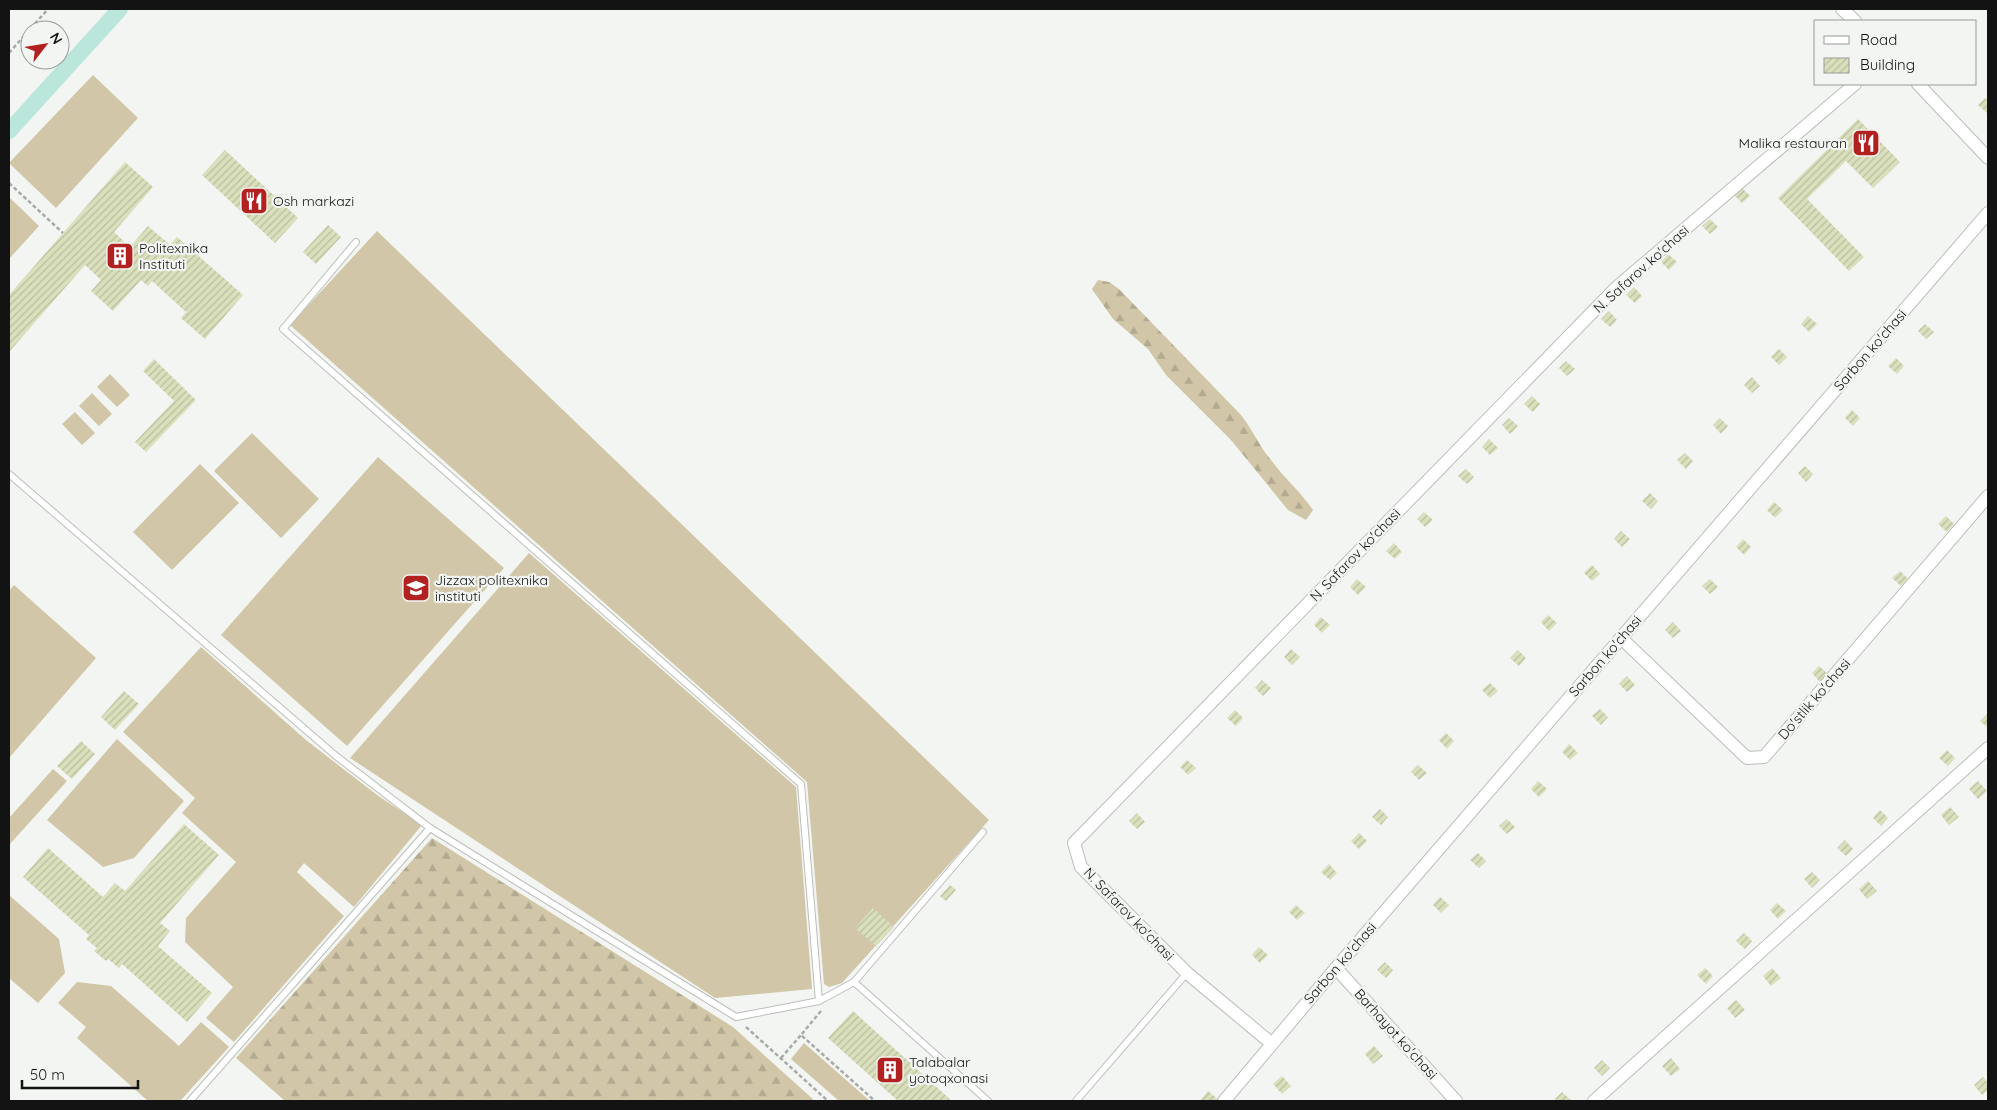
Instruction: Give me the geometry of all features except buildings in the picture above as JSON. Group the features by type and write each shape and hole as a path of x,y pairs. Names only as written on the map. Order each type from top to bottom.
{"street":[{"path":"1842,9 1854,20"},
{"name":"N. Safarov ko'chasi","path":"1271,1043 1186,973 1081,867 1074,843 1617,287 1854,85"},
{"path":"1919,85 1988,158"},
{"name":"Sarbon ko'chasi","path":"1224,1101 1271,1043 1988,213"},
{"name":"Do'stlik ko'chasi","path":"1621,638 1747,758 1764,757 1988,496"},
{"path":"1594,1101 1988,748"},
{"name":"Barhayot ko'chasi","path":"1336,968 1456,1101"}],"lane":[{"path":"356,242 283,329 801,784 820,1001"},
{"path":"9,474 336,756 430,828 736,1017 820,1001 854,982 984,832"},
{"path":"190,1101 430,828"},
{"path":"1076,1101 1186,973"},
{"path":"854,982 988,1101"}],"path":[{"path":"9,54 48,9"},
{"path":"9,183 63,233"},
{"path":"781,1058 823,1009 820,1001"},
{"path":"736,1017 828,1101"},
{"path":"801,1035 875,1101"}],"green space":[{"path":"93,75 138,118 56,208 9,163"},
{"path":"9,197 39,226 9,259"},
{"path":"377,231 989,820 842,983 829,987 824,984 807,782 290,325"},
{"path":"1098,280 1109,282 1119,289 1241,415 1267,455 1313,510 1306,520 1288,510 1231,440 1166,375 1148,349 1113,319 1092,289"},
{"path":"110,374 130,395 117,407 97,387"},
{"path":"92,393 112,414 99,426 79,406"},
{"path":"75,412 95,433 82,445 62,424"},
{"path":"252,433 319,499 281,538 214,471"},
{"path":"378,457 504,568 347,746 221,635"},
{"path":"200,464 239,503 172,570 133,532"},
{"path":"529,553 796,787 812,989 715,998 350,758"},
{"path":"14,585 96,658 9,758 9,591"},
{"path":"201,647 306,740 377,795 422,825 354,907 304,863 297,872 344,916 234,1042 206,1018 233,987 185,942 186,918 236,862 182,813 195,798 123,732"},
{"path":"117,739 184,801 134,858 103,867 47,820"},
{"path":"53,769 67,781 9,845 9,818"},
{"path":"432,838 733,1027 815,1101 285,1101 236,1058"},
{"path":"9,895 59,939 65,973 38,1003 9,978"},
{"path":"77,982 111,986 179,1046 201,1022 229,1047 180,1101 148,1101 77,1038 86,1027 58,1003"},
{"path":"804,1043 870,1101 839,1101 791,1059"}],"waterway":[{"path":"9,131 120,9"}],"place":[{"name":"Malika restauran","path":"1866,143"},
{"name":"Osh markazi","path":"254,201"},
{"name":"Politexnika Instituti","path":"120,256"},
{"name":"Jizzax politexnika instituti","path":"416,588"},
{"name":"Talabalar yotoqxonasi","path":"890,1070"}]}
